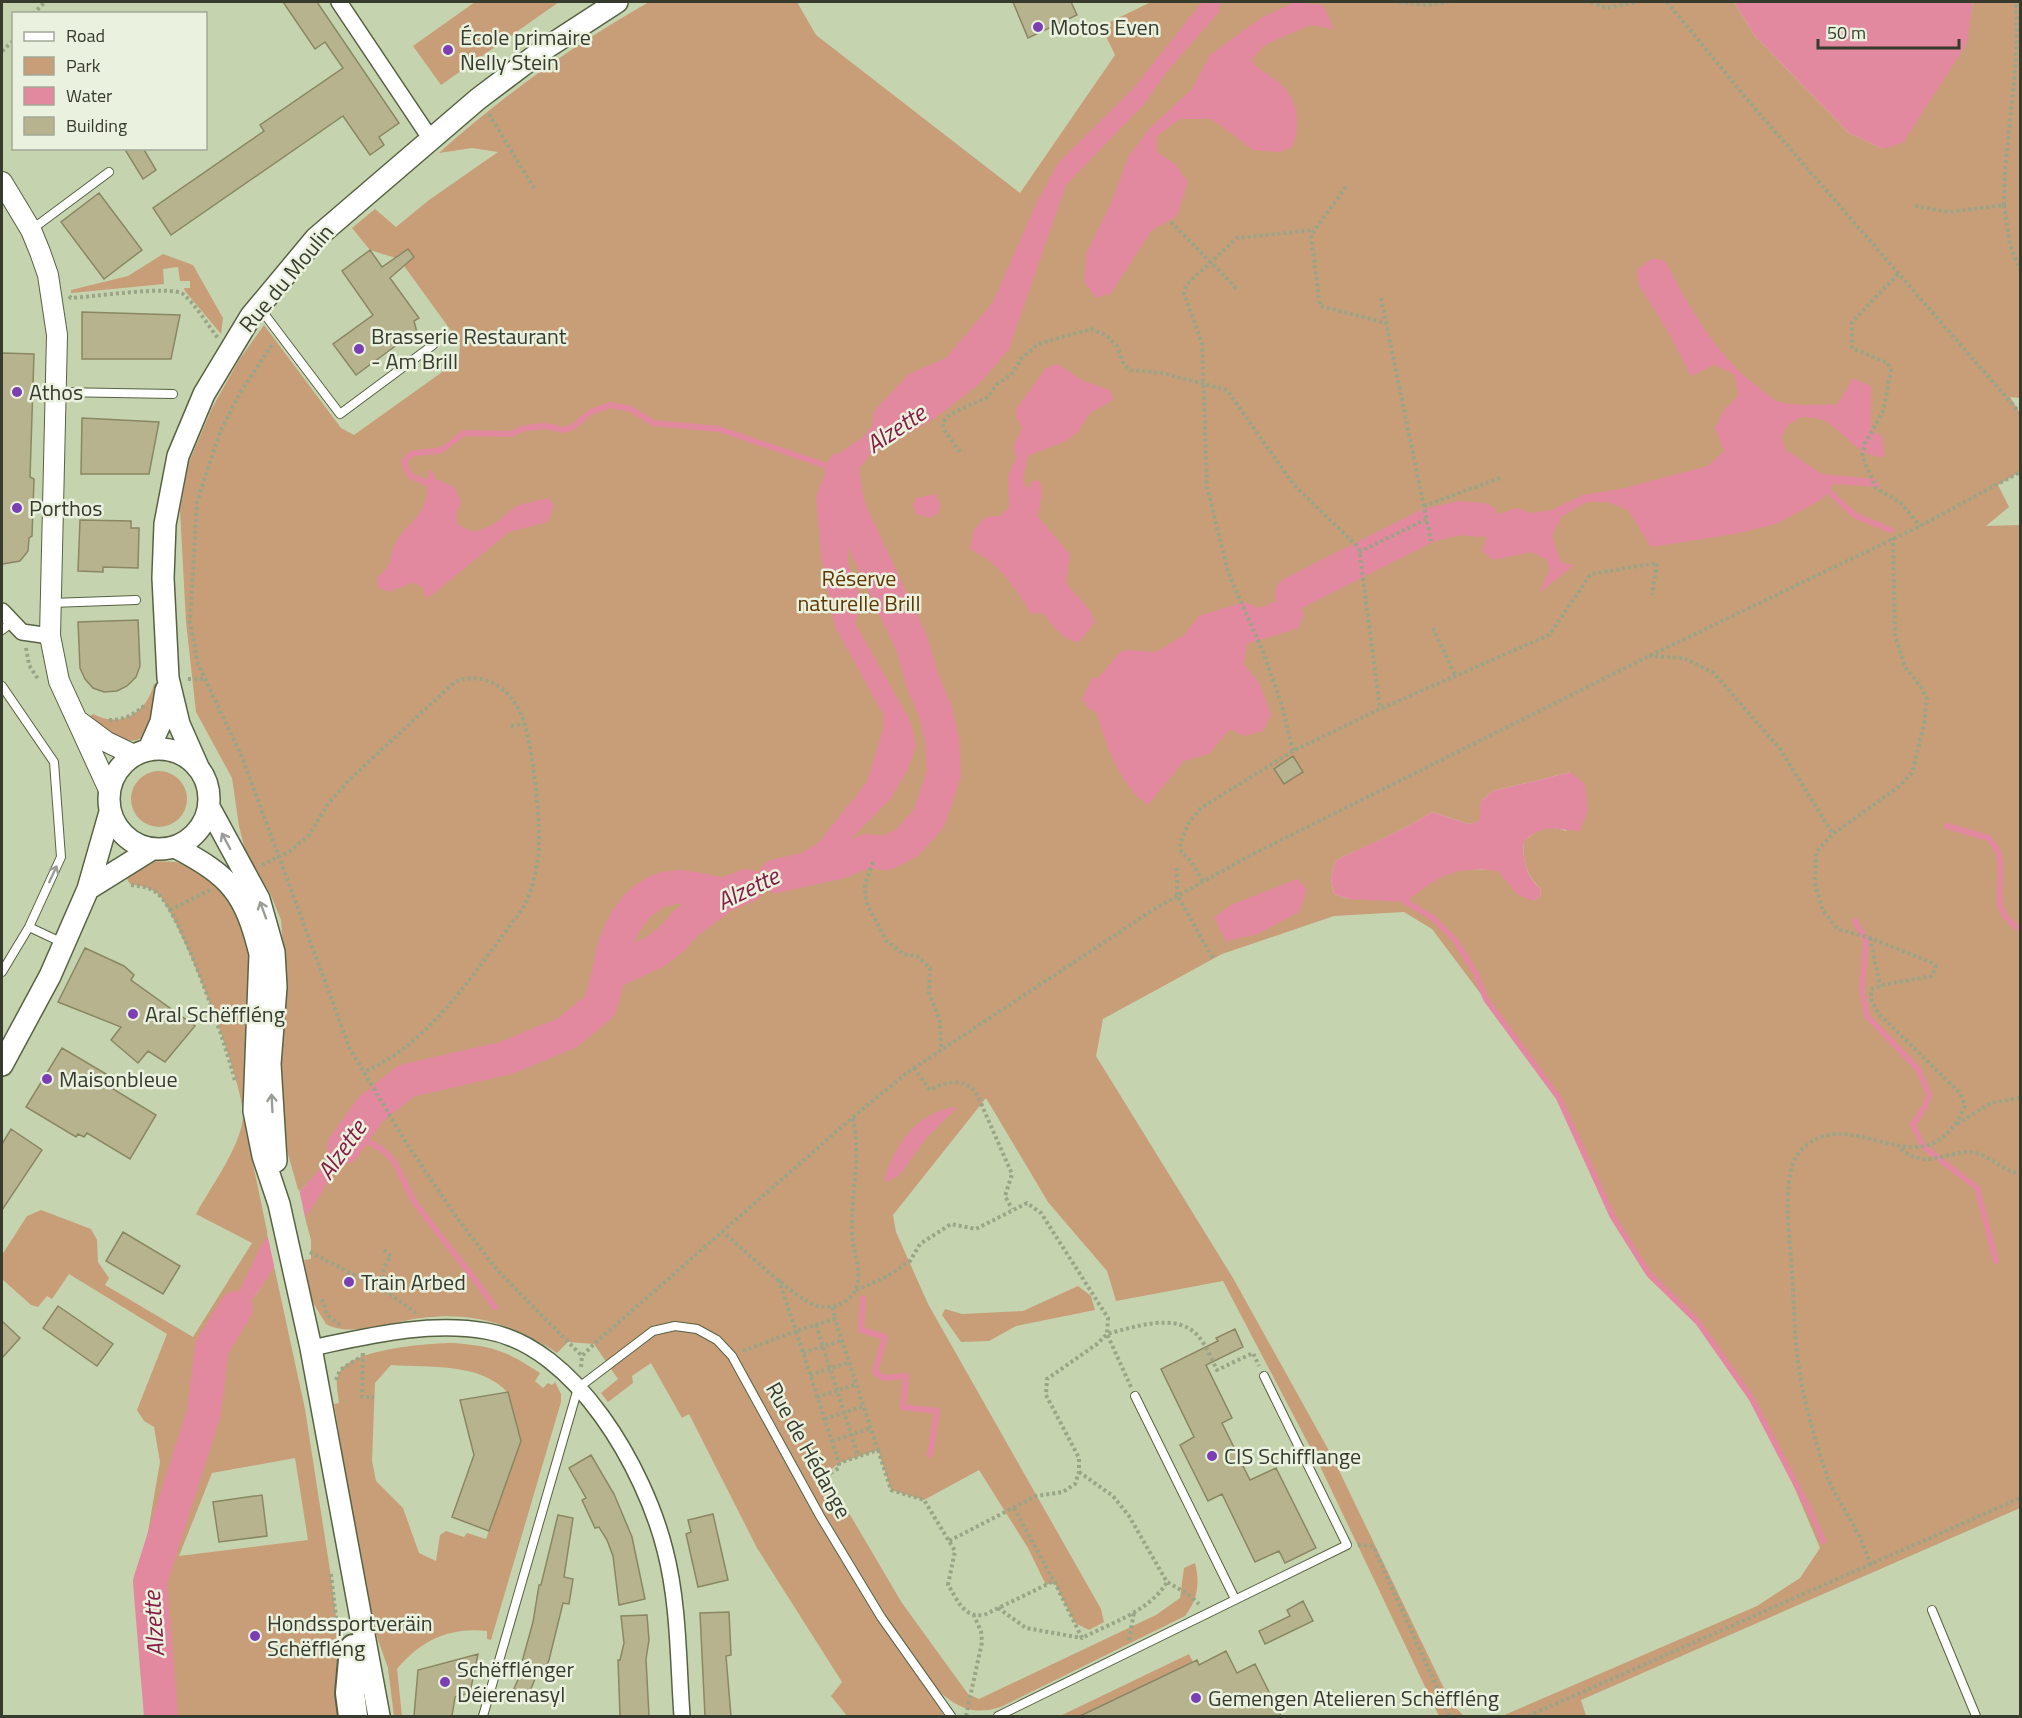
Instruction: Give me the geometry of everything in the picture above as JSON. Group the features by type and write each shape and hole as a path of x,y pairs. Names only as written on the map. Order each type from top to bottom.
{"highway":[{"path":"347,1647 353,1716"}],"main road":[{"name":"Rue du Moulin","path":"168,678 163,578 165,524 178,456 204,394 228,350 258,306 316,238 478,99 543,50 617,2"},
{"path":"2,1065 64,944 88,889 110,813 109,790 113,776 141,752 161,722 168,678"},
{"path":"168,678 179,724 198,767 206,779 209,807 259,899 274,952 276,987 270,1064 279,1204"},
{"path":"141,752 176,751 198,767"},
{"path":"110,813 116,826 125,837 138,845 152,849 175,847 197,832 209,807"},
{"path":"175,847 206,863 229,881 254,929 260,954 254,1111 263,1156 279,1204 304,1257 311,1348 379,1716"},
{"path":"88,889 152,849"},
{"path":"333,1469 347,1647 363,1716"}],"street":[{"path":"339,2 430,138"},
{"path":"2,182 31,230 48,275 57,335 50,636 59,681 109,790"},
{"path":"9,624 50,636"},
{"path":"78,720 107,742 141,752"},
{"path":"311,1348 425,1328 453,1327 489,1332 522,1344 543,1357 578,1388 609,1426 630,1462 650,1504 665,1549 673,1592 682,1716"}],"lane":[{"path":"31,230 109,172"},
{"path":"258,306 340,414 433,345"},
{"path":"56,392 173,394"},
{"path":"49,603 136,600"},
{"path":"2,686 54,762 61,857 29,927 2,972"},
{"path":"29,927 64,944"},
{"name":"Rue de Hédange","path":"578,1388 653,1331 675,1326 697,1329 717,1340 732,1356 805,1490 881,1617 951,1716"},
{"path":"998,1716 1347,1545 1264,1376"},
{"path":"483,1716 578,1388"},
{"path":"1136,1395 1235,1599"},
{"path":"1932,1610 1976,1716"}],"path":[{"path":"1399,2 1427,5 1448,2"},
{"path":"1591,2 1606,8 1638,2"},
{"path":"1667,2 1751,104 2020,412"},
{"path":"2016,2 2018,28 2004,158 2004,205 2010,245 2020,270"},
{"path":"478,99 534,188"},
{"path":"1346,187 1311,235 1320,306 1386,323"},
{"path":"1914,206 1949,212 2004,205"},
{"path":"1171,222 1212,261 1238,290"},
{"path":"1293,751 1263,652 1228,572 1207,487 1202,343 1184,294 1186,285 1237,238 1314,231"},
{"path":"1898,274 1852,322 1852,348 1888,363 1891,370 1879,420 1862,450 1870,478 1883,495 1907,509 1920,526"},
{"path":"48,275 71,298 174,290 183,294 228,350"},
{"path":"1381,298 1431,541"},
{"path":"960,452 944,430 944,423 948,416 988,397 997,384 1011,375 1021,359 1038,344 1091,329 1107,336 1117,346 1124,365 1131,370 1162,373 1227,390 1294,485 1359,548 1380,709"},
{"path":"280,334 240,393 220,432 197,502 190,622 193,647 242,758 272,834 277,857 340,1028 369,1083 457,1218 498,1271 582,1356 853,1117 914,1068 1203,880 1647,657 1920,526 2020,472"},
{"path":"1424,506 1500,478"},
{"path":"1359,552 1427,519"},
{"path":"1893,538 1895,635 1905,667 1921,687 1927,699 1924,724 1912,773 1897,788 1833,834 1816,852 1815,885 1822,911 1838,929 1870,938 1929,961 1936,967 1932,976 1928,978 1880,986 1871,990 1871,999 1878,1012 1960,1093 1965,1106 1957,1124"},
{"path":"1203,880 1191,861 1182,852 1180,843 1188,824 1201,808 1293,751 1455,675 1549,635 1591,574 1657,563 1652,595"},
{"path":"9,624 40,682"},
{"path":"1433,628 1455,675"},
{"path":"1647,657 1684,658 1714,673 1780,749 1833,834"},
{"path":"277,857 309,836 328,804 349,780 455,682 471,676 488,680 512,699 524,724 540,819 538,857 530,896 522,910 424,1034 387,1062 363,1072"},
{"path":"168,678 206,678"},
{"path":"78,720 90,711 101,718 123,719 134,715 147,700"},
{"path":"511,726 524,724"},
{"path":"873,862 865,884 866,902 886,940 903,954 917,956 930,968 928,992 940,1022 941,1049"},
{"path":"1178,868 1177,896 1213,958"},
{"path":"123,885 146,887 157,893 170,910 209,1002 236,1085"},
{"path":"1870,938 1880,986"},
{"path":"914,1068 930,1090 954,1081 971,1087 976,1092 1012,1174 1005,1196 1012,1209"},
{"path":"1871,1565 1855,1527 1828,1479 1798,1364 1789,1234 1791,1177 1796,1158 1804,1147 1817,1138 1835,1133 1901,1148 1923,1146 1941,1138 1957,1124 1971,1118 1991,1103 2020,1098"},
{"path":"853,1117 858,1142 852,1233 858,1270 856,1290"},
{"path":"1901,1148 1909,1155 1937,1160 1968,1152 1982,1155 2020,1173"},
{"path":"722,1231 815,1305 833,1307 844,1303 856,1290 886,1278 910,1261 920,1244 951,1224 976,1229 1027,1203 1041,1213 1108,1318 1107,1334 1136,1395"},
{"path":"307,1244 304,1257 387,1292 423,1318 425,1328"},
{"path":"384,1250 391,1256 384,1266 381,1277 387,1292"},
{"path":"778,1277 839,1463 839,1468 825,1474 805,1490"},
{"path":"321,1297 328,1316 343,1326 359,1328 363,1355 362,1396 374,1397"},
{"path":"833,1307 891,1490 924,1500 955,1551 956,1558 948,1575 948,1585 965,1612 974,1616 981,1631 982,1642 966,1716"},
{"path":"732,1356 796,1331 835,1319"},
{"path":"949,1541 1036,1496 1063,1492 1075,1484 1079,1473 1079,1458 1046,1395 1047,1379 1097,1344 1107,1334 1169,1322 1198,1336 1217,1370 1252,1353 1264,1376"},
{"path":"816,1325 858,1456"},
{"path":"803,1353 842,1340"},
{"path":"338,1392 336,1380 340,1370 363,1355 374,1354"},
{"path":"810,1375 849,1362"},
{"path":"818,1397 857,1384"},
{"path":"825,1419 864,1406"},
{"path":"832,1441 871,1428"},
{"path":"839,1463 878,1450"},
{"path":"1079,1473 1113,1496 1130,1516 1167,1582 1188,1594 1207,1613"},
{"path":"1528,1716 2020,1498"},
{"path":"1014,1508 1082,1638"},
{"path":"1347,1545 1373,1545 1450,1716"},
{"path":"329,1566 347,1647"},
{"path":"974,1616 998,1608 1054,1581"},
{"path":"998,1608 1026,1629 1082,1638 1134,1611 1160,1593 1167,1582"},
{"path":"1126,1653 1134,1611"}],"green space":[{"path":"475,2 559,2 441,85 413,46"},
{"name":"Réserve naturelle Brill","path":"649,2 797,2 816,35 1020,193 1115,55 1106,36 1110,22 1151,2 1734,2 1755,36 1849,133 1883,149 1966,43 1973,2 2020,2 2020,398 2010,397 2020,413 2020,472 1998,485 2009,507 1986,526 2020,525 2020,1508 1581,1700 1586,1716 1502,1716 1757,1606 1800,1578 1820,1548 1776,1444 1752,1399 1698,1322 1649,1274 1613,1217 1559,1098 1432,929 1404,912 1334,916 1222,954 1103,1019 1096,1056 1233,1278 1333,1458 1451,1703 1464,1716 1439,1716 1319,1464 1223,1281 1116,1301 1107,1271 1048,1202 986,1098 893,1215 896,1232 928,1304 1101,1609 1104,1622 1089,1630 1075,1623 1054,1582 1046,1585 1028,1548 979,1470 924,1500 891,1490 878,1450 839,1463 826,1474 902,1603 968,1694 979,1699 1156,1615 1180,1598 1184,1568 1195,1563 1197,1577 1197,1591 1185,1616 1001,1707 978,1711 960,1706 926,1681 944,1716 847,1716 831,1696 842,1682 757,1548 689,1414 682,1418 651,1363 632,1376 633,1383 608,1402 601,1393 618,1379 594,1344 568,1342 557,1353 509,1327 476,1318 458,1316 421,1318 359,1329 336,1328 326,1324 312,1301 304,1260 311,1259 311,1240 305,1218 368,1114 299,1193 284,1140 281,1081 286,987 281,920 270,893 246,854 239,826 232,778 196,712 186,622 180,510 189,462 212,408 239,360 264,325 341,428 354,435 459,360 460,343 399,259 370,250 352,228 375,209 396,227 429,200 498,152 472,148 439,153 540,72","holes":["1571,772 1566,831 1554,828 1543,829 1524,841 1526,867 1541,889 1540,897 1533,901 1498,870 1464,869 1349,899 1334,894 1331,878 1335,861 1397,832 1432,812 1469,824 1480,821 1481,801 1493,791"]},
{"path":"163,254 193,265 223,318 221,334 185,291 184,288 190,288 190,281 180,281 178,267 163,269 164,284 71,293 71,290 128,276"},
{"path":"159,683 154,719 149,731 141,738 131,741 120,738 106,730 90,716 93,714 113,720 131,715 145,703 154,684"},
{"path":"159,771 170,773 179,779 185,788 187,799 185,810 179,819 170,825 159,827 148,825 139,819 133,810 131,799 133,788 139,779 148,773"},
{"path":"153,861 176,862 201,869 238,907 253,956 249,1113 243,1116 241,1098 223,1038 182,935 169,910 156,892 130,884 126,877 129,870"},
{"path":"243,1116 268,1236 214,1344 258,1292 274,1266 305,1409 331,1577 341,1657 340,1716 147,1716 139,1584 160,1462 154,1427 144,1421 137,1410 167,1334 69,1274 52,1299 47,1296 38,1307 31,1305 2,1279 2,1255 27,1216 41,1210 91,1229 97,1240 98,1262 109,1278 105,1285 193,1337 252,1243 196,1214 231,1153","holes":["295,1458 308,1540 179,1556 212,1473"]},
{"path":"1078,1286 1091,1296 1095,1310 1016,1326 989,1341 961,1342 942,1315 945,1309 962,1314 1023,1311"},
{"path":"442,1343 479,1346 518,1359 540,1373 535,1381 543,1388 548,1383 552,1385 555,1382 561,1394 561,1402 491,1640 487,1639 487,1631 461,1631 437,1638 416,1650 397,1669 402,1716 394,1716 388,1668 371,1620 334,1404 339,1403 337,1378 348,1363 375,1352","holes":["391,1365 453,1368 484,1376 497,1383 508,1393 521,1441 486,1539 467,1533 464,1537 446,1531 440,1535 436,1561 419,1553 403,1508 376,1481 372,1461 375,1383"]},
{"path":"1189,1654 1193,1662 1096,1709 1100,1716 1060,1716"}],"water":[{"path":"1202,2 1220,2 1219,12 1165,74 1146,102 1066,185 1009,349 979,384 934,419 872,453 852,477 848,507 848,563 861,599 855,623 911,722 916,746 907,771 891,798 854,836 832,854 802,871 766,883 756,892 707,907 678,887 723,888 761,870 782,866 818,843 867,782 883,729 883,714 835,627 822,563 816,497 832,455 862,438 872,426 874,411 909,374 946,358 993,302 1035,206 1058,163 1132,90"},
{"path":"1295,2 1323,5 1334,29 1310,25 1265,45 1252,59 1260,69 1283,87 1293,102 1297,128 1293,146 1280,152 1253,150 1212,119 1180,119 1157,136 1157,152 1174,163 1188,182 1177,216 1152,230 1111,293 1096,298 1084,281 1087,252 1112,201 1128,157 1149,129 1192,89 1210,55 1261,18"},
{"path":"1734,2 1973,2 1967,43 1903,143 1883,149 1849,133 1755,36"},
{"path":"1653,258 1665,261 1694,313 1716,345 1743,374 1774,400 1792,404 1837,405 1853,378 1871,386 1871,430 1882,436 1885,457 1875,456 1860,449 1833,426 1820,419 1801,417 1788,425 1781,437 1786,450 1822,474 1875,479 1881,487 1834,484 1821,500 1776,524 1735,534 1651,547 1628,510 1608,502 1587,502 1562,516 1552,536 1561,563 1574,565 1539,593 1550,569 1546,559 1531,552 1493,560 1482,551 1487,537 1482,520 1517,508 1532,513 1552,510 1583,495 1621,489 1708,466 1724,451 1715,428 1724,410 1739,395 1734,374 1715,365 1691,376 1671,337 1639,285 1637,270"},
{"path":"1058,364 1083,381 1110,390 1113,400 1090,413 1079,431 1066,441 1028,456 1023,479 1028,490 1032,481 1040,481 1042,492 1038,517 1070,554 1066,583 1091,612 1095,622 1079,642 1063,636 1043,613 1031,614 1005,576 989,560 970,550 974,529 986,517 1000,516 1009,508 1008,476 1016,459 1014,445 1022,427 1016,418 1016,409 1046,368"},
{"path":"431,469 436,479 454,487 461,501 456,516 458,525 474,532 493,525 516,506 548,498 554,505 548,522 509,532 431,596 425,597 423,587 413,583 388,592 378,587 377,578 387,568 399,537 422,510"},
{"path":"936,494 940,504 938,514 930,518 916,514 913,505 916,498"},
{"path":"1292,594 1304,614 1299,628 1247,644 1244,664 1260,684 1271,715 1263,731 1244,736 1230,729 1209,754 1184,761 1148,805 1139,798 1122,777 1109,751 1097,713 1088,708 1082,699 1092,679 1100,676 1120,652 1128,650 1156,652 1183,636 1199,616 1244,602 1260,608"},
{"path":"1571,772 1585,784 1588,811 1580,831 1550,828 1539,831 1524,841 1526,867 1532,879 1541,889 1540,897 1533,901 1517,894 1498,871 1483,870 1448,874 1428,885 1406,902 1349,899 1334,894 1331,878 1335,861 1409,826 1432,812 1469,824 1479,821 1481,801 1493,791"},
{"path":"1298,879 1307,890 1299,912 1258,934 1226,941 1214,918 1231,905"},
{"path":"958,1107 927,1137 899,1176 884,1182 894,1156 909,1132 931,1115"},
{"path":"370,1110 320,1195 258,1292 212,1347 261,1246 299,1193"}],"pier":[{"path":"299,1189 306,1222 275,1270 267,1233"}],"building":[{"path":"283,2 317,2 399,123 379,137 384,145 370,155 343,116 171,235 153,208 264,131 260,125 343,68 325,42 315,49"},
{"name":"Motos Even","path":"1013,2 1071,2 1077,15 1028,38"},
{"path":"125,150 144,150 156,170 143,179"},
{"path":"99,193 142,250 104,279 61,222"},
{"path":"408,249 414,257 390,278 419,318 414,321 419,340 405,339 356,375 333,344 373,315 342,271 370,250 382,267"},
{"path":"82,312 180,315 171,359 82,359"},
{"path":"2,353 34,354 30,477 34,479 32,536 29,538 28,551 20,561 2,564"},
{"path":"82,418 159,422 149,474 81,474"},
{"path":"80,520 131,521 131,528 139,528 138,568 103,567 103,572 78,571"},
{"path":"138,620 140,666 136,677 127,686 117,691 104,692 93,688 85,679 80,668 78,622"},
{"path":"1293,756 1303,772 1284,784 1274,769"},
{"name":"Aral Schëffléng","path":"85,948 124,966 134,975 131,980 195,1026 165,1062 148,1051 138,1063 111,1040 121,1027 58,1002"},
{"path":"62,1048 118,1081 113,1089 156,1115 130,1159 87,1133 84,1137 78,1134 76,1137 26,1107"},
{"path":"11,1129 42,1150 2,1210 2,1144"},
{"path":"123,1232 180,1266 163,1294 106,1261"},
{"path":"58,1306 113,1344 97,1366 43,1328"},
{"path":"2,1321 20,1338 2,1358"},
{"name":"CIS Schifflange","path":"1235,1329 1243,1347 1206,1365 1232,1418 1222,1423 1250,1480 1276,1468 1316,1548 1285,1563 1279,1551 1255,1562 1222,1494 1208,1501 1180,1445 1194,1437 1161,1369 1218,1341 1216,1338"},
{"path":"508,1392 521,1441 489,1531 452,1517 474,1455 460,1400"},
{"path":"591,1455 614,1494 632,1537 645,1599 619,1605 613,1556 599,1527 595,1528 582,1500 586,1498 569,1468"},
{"path":"262,1495 267,1536 219,1542 213,1502"},
{"path":"713,1514 728,1580 698,1587 686,1534 691,1532 688,1520"},
{"path":"558,1515 573,1518 564,1577 573,1579 569,1604 563,1603 549,1660 542,1676 537,1674 528,1696 513,1691 522,1670 520,1669 533,1622 539,1585 541,1585"},
{"path":"1303,1601 1313,1621 1265,1644 1259,1631 1290,1616 1287,1610"},
{"path":"729,1612 731,1655 726,1656 731,1716 705,1716 700,1613"},
{"path":"647,1615 649,1640 646,1659 649,1716 620,1716 618,1660 620,1660 624,1643 621,1616"},
{"name":"Gemengen Atelieren Schëffléng","path":"1226,1651 1237,1673 1255,1664 1281,1716 1080,1716 1197,1660 1199,1665"},
{"name":"Schëfflénger Déierenasyl","path":"478,1654 470,1693 455,1697 452,1716 414,1716 418,1670"}],"waterway":[{"path":"425,482 409,475 404,462 411,454 442,450 464,433 511,434 525,428 546,426 563,430 573,427 591,412 610,405 631,409 653,423 719,429 836,469"},
{"path":"776,876 839,862 867,851 887,853 908,842 929,818 944,774 942,740 935,710 923,682 912,644 848,507 842,471"},
{"path":"1828,491 1856,516 1891,530"},
{"path":"1292,594 1429,525 1460,518 1482,520"},
{"path":"1947,826 1989,838 1999,855 2001,866 1999,895 2003,913 2020,929"},
{"name":"Alzette","path":"344,1147 370,1110 406,1081 506,1058 567,1033 600,1006 609,973 655,952 672,939 686,923 724,895 747,886"},
{"path":"609,973 621,930 638,905 649,896 678,887 724,895"},
{"path":"1406,902 1433,918 1456,941 1476,974 1486,999 1559,1098 1613,1217 1649,1274 1698,1322 1752,1399 1823,1541"},
{"path":"1855,921 1866,940 1862,989 1867,1016 1918,1069 1929,1094 1925,1107 1913,1125 1923,1146 1977,1188 1996,1261"},
{"path":"352,1136 369,1142 390,1157 416,1204 495,1307"},
{"path":"863,1299 861,1330 885,1337 875,1372 884,1378 906,1376 903,1407 937,1411 930,1455"},
{"name":"Alzette","path":"161,1716 150,1582 204,1412 212,1347 236,1308"}],"place":[{"name":"Motos Even","path":"1038,27"},
{"name":"École primaire Nelly Stein","path":"448,50"},
{"name":"Brasserie Restaurant - Am Brill","path":"359,349"},
{"name":"Athos","path":"17,392"},
{"name":"Porthos","path":"17,508"},
{"name":"Aral Schëffléng","path":"133,1014"},
{"name":"Maisonbleue","path":"47,1079"},
{"name":"Train Arbed","path":"349,1282"},
{"name":"CIS Schifflange","path":"1212,1456"},
{"name":"Hondssportveräin Schëffléng","path":"255,1636"},
{"name":"Schëfflénger Déierenasyl","path":"445,1682"},
{"name":"Gemengen Atelieren Schëffléng","path":"1196,1698"}]}
